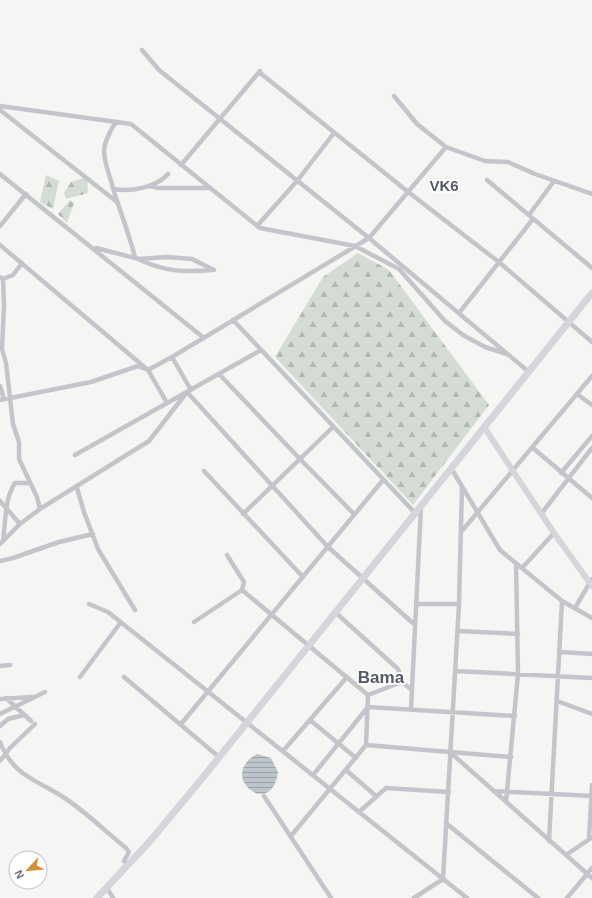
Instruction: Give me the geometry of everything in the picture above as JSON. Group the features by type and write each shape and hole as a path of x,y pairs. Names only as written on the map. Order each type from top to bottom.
{"main road":[{"path":"97,898 185,800 592,293"}],"street":[{"path":"142,50 159,70 369,238 529,372"},
{"path":"181,165 259,72 407,192 500,263 592,342"},
{"path":"394,96 417,124 446,147 485,161 508,162 554,181 592,194"},
{"path":"0,106 131,124 260,228 355,246 399,269 445,321 462,335 485,347 507,354"},
{"path":"0,110 117,202"},
{"path":"116,122 111,129 104,149 106,165 137,259"},
{"path":"257,226 297,180 334,133"},
{"path":"148,370 204,338 369,238 446,147"},
{"path":"0,174 93,247 204,338"},
{"path":"150,186 163,179 168,174"},
{"path":"163,179 168,188"},
{"path":"487,180 592,268"},
{"path":"528,215 554,181"},
{"path":"113,189 126,190 150,186 168,188 210,188"},
{"path":"0,226 26,194"},
{"path":"459,313 500,263 533,219"},
{"path":"0,245 148,370 167,403"},
{"path":"93,247 137,259 154,266 183,272 214,270 192,259 167,257 137,259"},
{"path":"4,399 6,363 2,349 4,305 1,278 13,275 22,263"},
{"path":"233,320 416,514"},
{"path":"75,455 261,350"},
{"path":"172,357 189,391 272,486 328,547 415,625"},
{"path":"4,399 90,382 138,366 148,370"},
{"path":"219,374 354,514"},
{"path":"461,532 514,471 592,376"},
{"path":"0,386 4,399 12,406 13,424 19,442 19,459 29,483 37,497 40,509"},
{"path":"1,543 20,524 40,509 77,488 149,441 189,391"},
{"path":"577,394 592,405"},
{"path":"243,514 334,427"},
{"path":"484,427 554,533 591,583 575,608"},
{"path":"561,473 592,436"},
{"path":"541,514 592,448 586,443"},
{"path":"533,448 592,498"},
{"path":"451,468 500,550 562,601 592,618"},
{"path":"204,471 303,577"},
{"path":"182,724 383,480"},
{"path":"1,543 6,521 7,499 15,483 29,483"},
{"path":"443,879 458,631 462,487"},
{"path":"77,488 98,549 135,610"},
{"path":"0,501 20,524"},
{"path":"411,709 421,506"},
{"path":"522,568 554,533"},
{"path":"0,561 59,542 94,534"},
{"path":"194,622 242,590 244,582 227,555"},
{"path":"506,802 518,674 516,563"},
{"path":"242,590 368,695 366,745 291,836"},
{"path":"548,841 559,676 562,601"},
{"path":"89,604 108,612 121,622 467,898"},
{"path":"416,604 459,604"},
{"path":"335,612 398,669 402,682 412,690"},
{"path":"80,677 121,622"},
{"path":"458,631 518,634"},
{"path":"560,652 592,654"},
{"path":"0,666 10,665"},
{"path":"456,672 592,678"},
{"path":"124,677 182,724 219,757"},
{"path":"283,751 347,677"},
{"path":"368,695 402,682"},
{"path":"0,714 45,692"},
{"path":"0,699 33,697"},
{"path":"0,761 33,722 6,698"},
{"path":"557,701 592,714"},
{"path":"368,707 515,716"},
{"path":"313,775 338,742 368,707"},
{"path":"0,726 8,719 24,715"},
{"path":"310,720 356,758"},
{"path":"0,742 5,754 20,770 42,786 49,787 64,797 126,848 128,852 124,861 128,865"},
{"path":"366,745 511,757"},
{"path":"451,753 548,841 592,878"},
{"path":"346,770 376,796"},
{"path":"566,855 590,838 592,785"},
{"path":"359,812 386,788 449,792"},
{"path":"493,790 592,796"},
{"path":"264,796 331,898"},
{"path":"447,824 538,898"},
{"path":"567,898 592,868"},
{"path":"414,898 443,879"},
{"path":"106,888 113,898"}],"green space":[{"path":"46,175 59,181 53,209 40,202"},
{"path":"87,177 88,193 66,199 64,193 71,182"},
{"path":"70,200 74,203 67,223 58,214"},
{"path":"358,253 389,270 489,405 413,505 275,357 323,277"}],"shaded area":[{"path":"257,754 271,758 278,772 274,786 266,793 258,793 250,790 244,782 242,773 246,763"}],"district":[{"name":"VK6","path":"444,185"},
{"name":"Bama","path":"381,677"}]}
